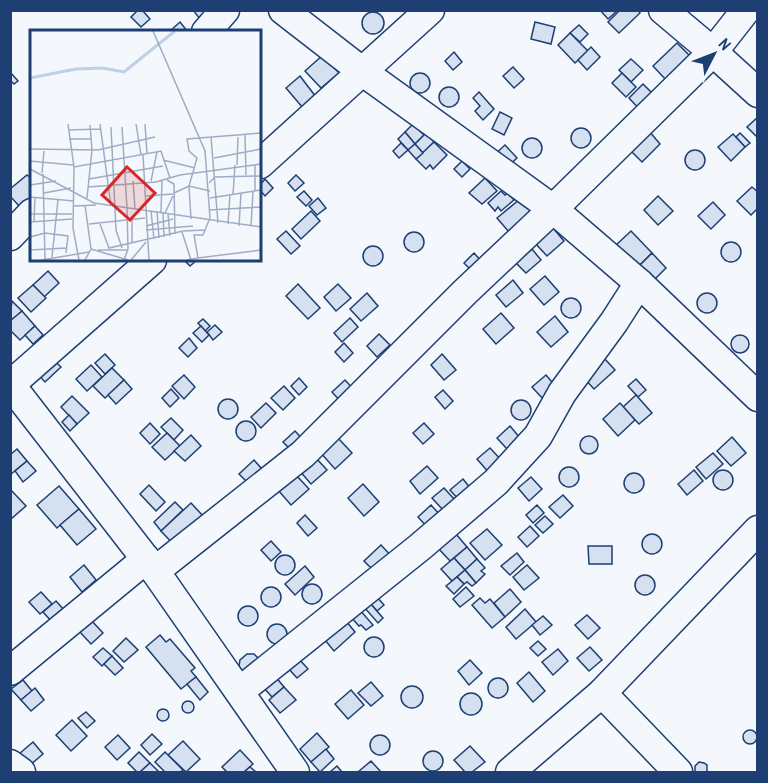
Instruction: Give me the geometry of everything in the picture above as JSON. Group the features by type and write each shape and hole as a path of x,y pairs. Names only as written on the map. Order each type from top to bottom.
{"street":[{"path":"208,30 225,10"},
{"path":"283,10 363,72 553,209 639,283 758,397"},
{"path":"261,163 430,10"},
{"path":"663,10 758,93"},
{"path":"10,671 150,565 303,454 465,292 713,52 746,10"},
{"path":"10,236 30,215"},
{"path":"151,261 11,385 150,565 296,772"},
{"path":"240,691 420,547 496,482 538,436 562,393 639,283"},
{"path":"510,772 602,693 758,530"},
{"path":"602,693 678,772"},
{"path":"10,764 21,772"}],"building":[{"path":"138,10 142,10 150,19 141,27 131,17"},
{"path":"193,10 210,10 200,19"},
{"path":"600,10 616,10 617,11 608,19"},
{"path":"620,10 638,10 640,13 619,33 608,22"},
{"path":"373,12 381,15 384,23 381,31 373,34 365,31 362,23 365,15"},
{"path":"180,22 186,30 171,30"},
{"path":"535,22 555,27 551,44 531,39"},
{"path":"579,25 588,34 580,42 570,33"},
{"path":"570,33 588,51 575,63 558,45"},
{"path":"677,43 691,57 667,81 653,66"},
{"path":"591,47 600,57 587,70 578,60"},
{"path":"454,52 462,62 453,70 445,61"},
{"path":"323,55 339,73 321,88 305,71"},
{"path":"631,59 643,70 631,82 619,70"},
{"path":"513,67 524,79 514,88 503,76"},
{"path":"10,72 18,81 14,84 10,80"},
{"path":"416,73 424,73 430,79 430,87 424,93 416,93 410,87 410,79"},
{"path":"622,73 636,87 626,97 612,83"},
{"path":"300,76 316,97 303,108 286,88"},
{"path":"643,84 656,97 641,111 629,98"},
{"path":"445,87 453,87 459,93 459,101 453,107 445,107 439,101 439,93"},
{"path":"479,92 494,109 483,120 475,111 480,106 473,98"},
{"path":"500,112 512,118 504,135 492,129"},
{"path":"758,117 758,136 757,137 747,127"},
{"path":"413,124 424,135 415,144 405,132"},
{"path":"577,128 585,128 591,134 591,142 585,148 577,148 571,142 571,134"},
{"path":"649,131 660,144 642,162 629,149"},
{"path":"405,132 415,144 408,150 398,139"},
{"path":"426,133 434,142 423,153 415,144"},
{"path":"740,133 750,143 745,147 736,137"},
{"path":"733,134 745,147 731,161 718,147"},
{"path":"528,138 536,138 542,144 542,152 536,158 528,158 522,152 522,144"},
{"path":"434,142 447,155 433,169 430,165 426,169 416,159"},
{"path":"401,143 408,150 399,158 393,151"},
{"path":"415,144 423,153 416,159 408,150"},
{"path":"505,145 517,158 503,171 491,158"},
{"path":"691,150 699,150 705,156 705,164 699,170 691,170 685,164 685,156"},
{"path":"462,161 470,169 462,177 454,169"},
{"path":"27,175 30,177 30,198 20,207 10,196 10,189"},
{"path":"296,175 304,183 295,191 288,183"},
{"path":"485,178 497,191 482,204 469,193"},
{"path":"265,179 273,188 265,196 261,191 261,184"},
{"path":"752,187 758,192 758,208 751,215 737,201"},
{"path":"304,191 312,200 306,206 297,197"},
{"path":"501,191 505,195 508,193 514,200 501,211 498,207 495,211 488,203"},
{"path":"658,196 673,211 658,225 644,210"},
{"path":"318,198 326,208 317,215 309,206"},
{"path":"520,199 532,212 509,232 497,218"},
{"path":"713,202 725,215 711,229 698,216"},
{"path":"311,211 320,221 301,239 292,229"},
{"path":"553,228 564,241 547,256 535,243"},
{"path":"286,231 300,246 291,254 277,239"},
{"path":"631,231 652,253 636,269 615,246"},
{"path":"410,232 418,232 424,238 424,246 418,252 410,252 404,246 404,238"},
{"path":"727,242 735,242 741,248 741,256 735,262 727,262 721,256 721,248"},
{"path":"369,246 377,246 383,252 383,260 377,266 369,266 363,260 363,252"},
{"path":"532,249 541,260 526,273 516,263"},
{"path":"474,253 482,262 472,271 464,263"},
{"path":"652,253 666,268 653,281 636,269"},
{"path":"185,261 196,261 190,266"},
{"path":"48,271 59,283 44,297 33,285"},
{"path":"545,276 559,292 544,305 530,289"},
{"path":"513,280 523,293 506,307 496,295"},
{"path":"298,284 320,308 308,319 286,296"},
{"path":"338,284 351,298 336,311 324,297"},
{"path":"33,285 46,298 31,312 18,298"},
{"path":"367,293 378,306 361,321 350,309"},
{"path":"707,293 714,296 717,303 714,310 707,313 700,310 697,303 700,296"},
{"path":"567,298 575,298 581,304 581,312 575,318 567,318 561,312 561,304"},
{"path":"12,301 22,311 13,319 10,317"},
{"path":"22,311 35,326 20,340 10,330 10,321"},
{"path":"501,313 514,328 496,344 483,329"},
{"path":"555,316 568,332 551,347 537,332"},
{"path":"350,318 358,327 342,342 334,333"},
{"path":"203,319 210,326 205,331 198,323"},
{"path":"215,325 222,332 213,340 207,332"},
{"path":"35,326 43,335 33,344 25,335"},
{"path":"201,326 209,335 202,342 193,333"},
{"path":"379,334 390,345 377,357 367,346"},
{"path":"736,335 744,335 749,340 747,351 736,353 731,348 731,340"},
{"path":"189,338 197,348 188,357 179,348"},
{"path":"344,343 353,353 344,362 335,352"},
{"path":"105,354 115,365 105,374 95,363"},
{"path":"442,354 456,370 444,380 431,365"},
{"path":"51,358 61,367 45,382 36,372"},
{"path":"604,358 615,370 594,389 583,377"},
{"path":"91,365 102,377 87,391 76,379"},
{"path":"112,368 124,380 105,398 93,386"},
{"path":"184,375 195,387 184,399 172,386"},
{"path":"546,375 557,388 544,400 532,387"},
{"path":"299,378 307,387 299,395 291,386"},
{"path":"636,379 646,390 638,397 628,386"},
{"path":"124,380 132,389 116,404 108,395"},
{"path":"345,380 356,392 343,404 332,392"},
{"path":"284,386 295,398 283,410 271,398"},
{"path":"171,389 179,398 170,407 162,398"},
{"path":"443,390 453,401 445,409 435,397"},
{"path":"636,395 652,413 639,424 623,407"},
{"path":"72,396 89,413 77,424 61,407"},
{"path":"224,399 232,399 238,405 238,413 232,419 224,419 218,413 218,405"},
{"path":"517,400 525,400 531,406 531,414 525,420 517,420 511,414 511,406"},
{"path":"266,403 276,413 261,428 251,417"},
{"path":"620,403 635,420 618,436 603,419"},
{"path":"69,415 77,424 70,431 62,422"},
{"path":"171,418 183,430 174,440 161,427"},
{"path":"242,421 250,421 256,427 256,435 250,441 242,441 236,435 236,427"},
{"path":"150,423 160,434 150,444 140,433"},
{"path":"424,423 434,434 423,444 413,433"},
{"path":"510,426 520,438 507,449 497,438"},
{"path":"295,431 305,442 293,452 283,442"},
{"path":"167,433 180,446 165,460 152,447"},
{"path":"191,435 201,446 185,461 174,451"},
{"path":"585,436 593,436 598,441 596,452 585,454 580,449 580,441"},
{"path":"337,437 352,453 335,469 320,452"},
{"path":"732,437 746,453 731,466 717,451"},
{"path":"490,448 503,462 490,474 477,459"},
{"path":"17,449 27,461 10,475 10,455"},
{"path":"713,453 723,464 706,479 696,467"},
{"path":"315,457 327,470 311,484 299,470"},
{"path":"254,460 262,469 248,483 239,474"},
{"path":"27,461 36,471 23,482 15,471"},
{"path":"427,466 438,478 420,494 410,481"},
{"path":"565,467 573,467 579,473 579,481 573,487 565,487 559,481 559,473"},
{"path":"694,470 703,481 687,495 678,484"},
{"path":"719,470 727,470 733,476 733,484 727,490 719,490 713,484 713,476"},
{"path":"630,473 638,473 644,479 644,487 638,493 630,493 624,487 624,479"},
{"path":"295,474 309,489 291,505 278,490"},
{"path":"531,477 542,489 529,501 518,488"},
{"path":"463,479 471,489 459,500 450,490"},
{"path":"363,484 379,502 364,516 348,498"},
{"path":"149,485 165,502 156,511 140,494"},
{"path":"59,486 79,509 57,528 37,505"},
{"path":"444,488 455,500 444,511 432,498"},
{"path":"10,489 26,506 11,519 10,518"},
{"path":"563,495 573,506 560,518 549,507"},
{"path":"175,502 183,510 161,531 154,522"},
{"path":"191,503 204,517 174,545 161,531"},
{"path":"431,505 441,516 428,528 418,517"},
{"path":"537,505 544,513 533,523 526,515"},
{"path":"79,509 96,529 77,545 60,525"},
{"path":"305,515 317,528 308,536 297,523"},
{"path":"545,516 553,524 543,533 535,525"},
{"path":"530,526 539,536 527,547 518,537"},
{"path":"487,529 502,545 485,560 470,543"},
{"path":"456,534 467,547 450,561 439,549"},
{"path":"648,534 656,534 662,540 662,548 656,554 648,554 642,548 642,540"},
{"path":"271,541 281,552 271,561 261,550"},
{"path":"381,545 393,558 376,573 364,561"},
{"path":"588,546 612,546 612,564 589,564"},
{"path":"467,547 477,559 465,570 454,558"},
{"path":"517,553 524,562 510,575 501,566"},
{"path":"281,555 289,555 295,561 295,569 289,575 281,575 275,569 275,561"},
{"path":"454,558 465,570 452,581 441,569"},
{"path":"477,559 485,568 481,571 485,574 476,583 465,570"},
{"path":"84,565 96,580 82,592 70,577"},
{"path":"527,565 539,578 524,590 513,577"},
{"path":"305,566 314,577 295,595 285,584"},
{"path":"465,570 476,583 472,586 467,582 464,584 457,577"},
{"path":"641,575 649,575 655,581 655,589 649,595 641,595 635,589 635,581"},
{"path":"457,577 464,584 454,594 446,586"},
{"path":"308,584 316,584 322,590 322,598 316,604 308,604 302,598 302,590"},
{"path":"267,587 275,587 281,593 281,601 275,607 267,607 261,601 261,593"},
{"path":"466,587 474,596 460,607 453,599"},
{"path":"510,589 521,602 505,617 494,603"},
{"path":"41,592 52,604 40,614 29,602"},
{"path":"376,596 384,605 377,611 369,602"},
{"path":"480,598 485,603 490,599 505,617 492,628 472,605"},
{"path":"56,601 65,611 52,622 43,612"},
{"path":"369,602 383,618 378,623 364,607"},
{"path":"244,606 252,606 258,612 258,620 252,626 244,626 238,620 238,612"},
{"path":"359,609 373,625 366,630 351,617"},
{"path":"525,609 536,622 516,639 506,627"},
{"path":"587,615 600,628 588,639 575,625"},
{"path":"543,616 552,625 540,635 532,625"},
{"path":"91,620 103,633 91,644 79,631"},
{"path":"346,621 355,632 334,651 325,640"},
{"path":"277,624 284,627 287,634 284,641 277,644 270,641 267,634 270,627"},
{"path":"160,635 166,642 170,639 195,668 191,671 196,677 181,689 146,647"},
{"path":"370,637 378,637 384,643 384,651 378,657 370,657 364,651 364,643"},
{"path":"126,638 138,650 124,662 113,651"},
{"path":"538,641 546,649 538,656 530,648"},
{"path":"590,647 602,660 589,671 577,658"},
{"path":"103,648 112,656 102,666 93,657"},
{"path":"558,649 568,661 553,675 542,662"},
{"path":"247,654 254,654 259,659 243,672 239,666 240,660"},
{"path":"112,656 123,668 115,675 104,664"},
{"path":"299,659 308,669 297,678 288,668"},
{"path":"470,660 482,673 469,685 458,671"},
{"path":"529,672 545,691 533,702 517,683"},
{"path":"275,676 284,687 272,697 263,687"},
{"path":"196,677 208,692 200,700 187,684"},
{"path":"494,678 502,678 508,684 508,692 502,698 494,698 488,692 488,684"},
{"path":"23,680 32,691 21,700 11,689"},
{"path":"371,682 383,696 371,706 358,693"},
{"path":"412,686 422,693 423,697 416,707 412,708 402,701 401,697 408,687"},
{"path":"284,687 296,700 280,713 269,700"},
{"path":"35,688 44,700 31,711 21,700"},
{"path":"351,690 364,705 348,719 335,704"},
{"path":"471,693 481,700 482,704 475,714 471,715 461,708 460,704 467,694"},
{"path":"190,701 193,702 193,712 186,713 183,712 182,705 183,702"},
{"path":"165,709 168,710 168,720 161,721 158,720 157,713 158,710"},
{"path":"86,712 95,721 87,728 78,718"},
{"path":"72,720 87,736 71,751 56,735"},
{"path":"747,730 753,730 757,737 753,744 747,744 743,740 743,734"},
{"path":"317,733 329,747 311,762 300,749"},
{"path":"152,734 162,744 150,755 141,745"},
{"path":"118,735 130,748 117,760 105,747"},
{"path":"376,735 384,735 390,741 390,749 384,755 376,755 370,749 370,741"},
{"path":"183,741 200,759 186,772 168,755"},
{"path":"33,742 43,754 29,766 19,754"},
{"path":"470,746 485,762 472,772 465,772 454,760"},
{"path":"326,749 334,759 320,772 311,762"},
{"path":"240,750 253,764 244,772 227,772 222,767"},
{"path":"429,751 437,751 443,757 443,765 437,771 429,771 423,765 423,757"},
{"path":"139,752 150,763 137,772 128,763"},
{"path":"165,752 183,770 165,772 155,762"},
{"path":"371,761 381,772 358,772"},
{"path":"699,762 707,765 707,772 695,772 695,766"},
{"path":"150,763 159,772 140,772"},
{"path":"337,766 342,772 330,772"},
{"path":"250,767 256,772 244,772"}]}
